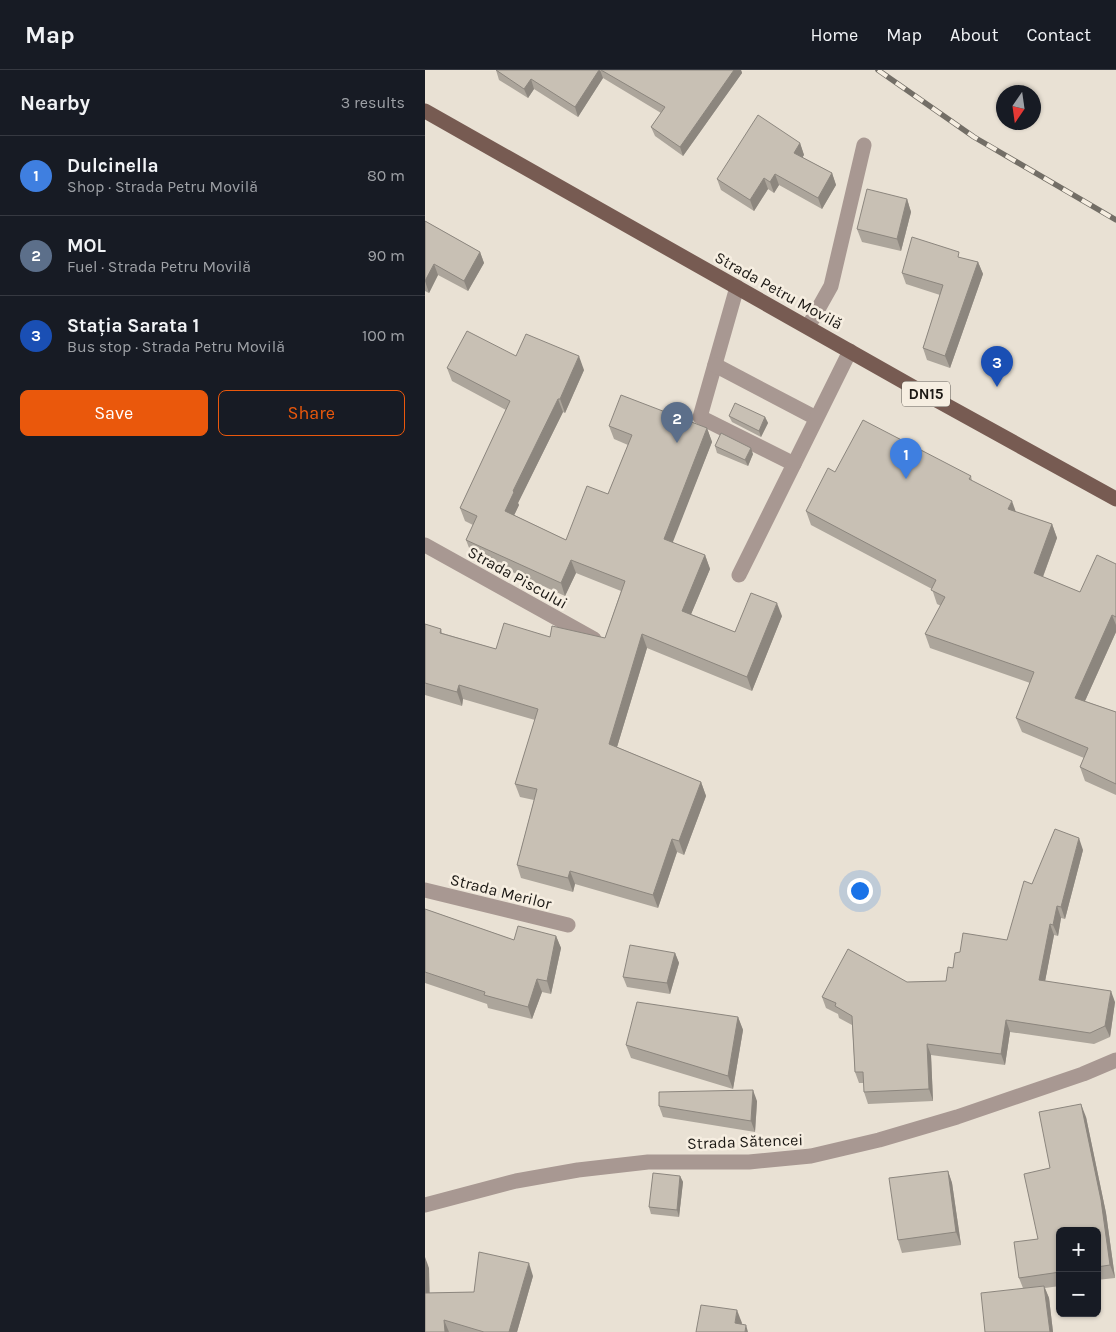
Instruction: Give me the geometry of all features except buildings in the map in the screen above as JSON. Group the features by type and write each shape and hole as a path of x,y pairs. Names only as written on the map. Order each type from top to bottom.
{"main road":[{"name":"Strada Petru Movilă","path":"425,111 1116,499"}],"street":[{"path":"808,327 831,286 864,145"},
{"path":"737,287 700,417 794,464"},
{"path":"739,576 850,351"},
{"path":"715,365 816,418"},
{"name":"Strada Piscului","path":"425,545 594,639"},
{"name":"Strada Merilor","path":"425,890 568,926"},
{"name":"Strada Sătencei","path":"425,1205 516,1182 587,1169 649,1162 749,1162 811,1156 879,1140 957,1117 1083,1074 1116,1060"}],"railway":[{"path":"878,70 974,137 1116,220"}],"place":[{"name":"Stația Sarata 1","path":"997,387"},
{"name":"MOL","path":"677,443"},
{"name":"Dulcinella","path":"906,479"}]}
